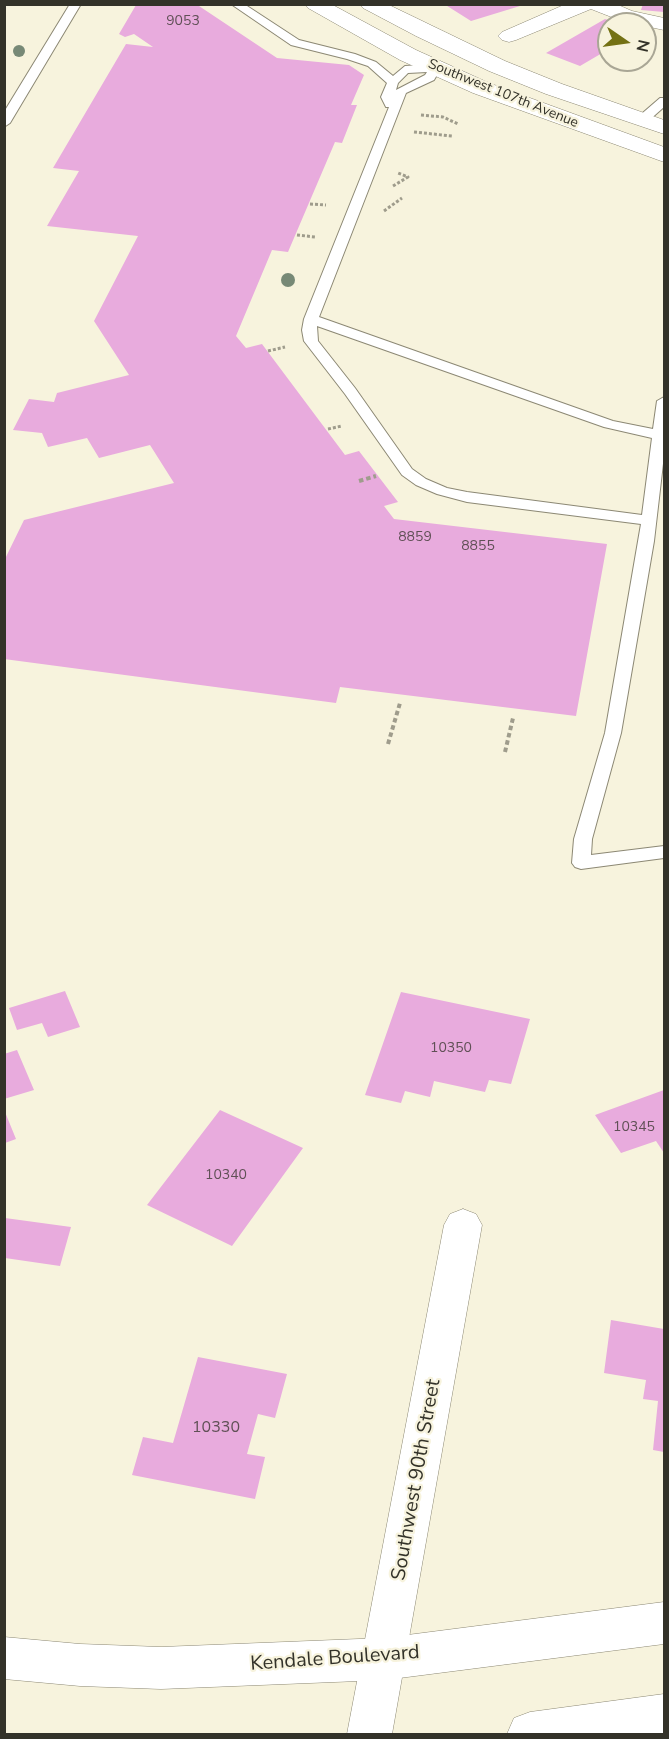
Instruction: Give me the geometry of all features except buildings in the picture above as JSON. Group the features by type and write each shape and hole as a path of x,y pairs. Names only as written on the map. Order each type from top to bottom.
{"main road":[{"name":"Southwest 107th Avenue","path":"315,4 363,32 435,68 512,100 664,155"},
{"name":"Southwest 107th Avenue","path":"370,4 423,32 497,66 664,127"},
{"path":"508,36 585,4"},
{"path":"596,4 626,16 664,24"},
{"path":"435,68 464,63 497,66"},
{"path":"622,140 664,137"},
{"name":"Southwest 90th Street","path":"369,1734 463,1225"},
{"name":"Kendale Boulevard","path":"4,1658 80,1665 161,1668 384,1659 664,1623"},
{"path":"530,1734 664,1716"}],"lane":[{"path":"4,123 76,4"},
{"path":"236,4 295,43 362,59 384,72 393,82"},
{"path":"394,111 387,97 393,82 405,70 435,68"},
{"path":"435,68 430,77 401,91 311,319 309,330 314,348 350,391 407,472 421,482 441,491 467,497 648,520"},
{"path":"642,120 664,101"},
{"path":"311,319 609,424 662,435"},
{"path":"664,401 662,435 613,733 583,839 581,863 664,852"}],"path":[{"path":"421,115 443,117 458,124"},
{"path":"414,132 452,136"},
{"path":"396,184 408,177 406,176"},
{"path":"380,211 402,198"},
{"path":"310,204 333,206"},
{"path":"297,235 320,237"},
{"path":"268,351 292,345"},
{"path":"388,744 400,703"},
{"path":"505,752 513,718"}]}
